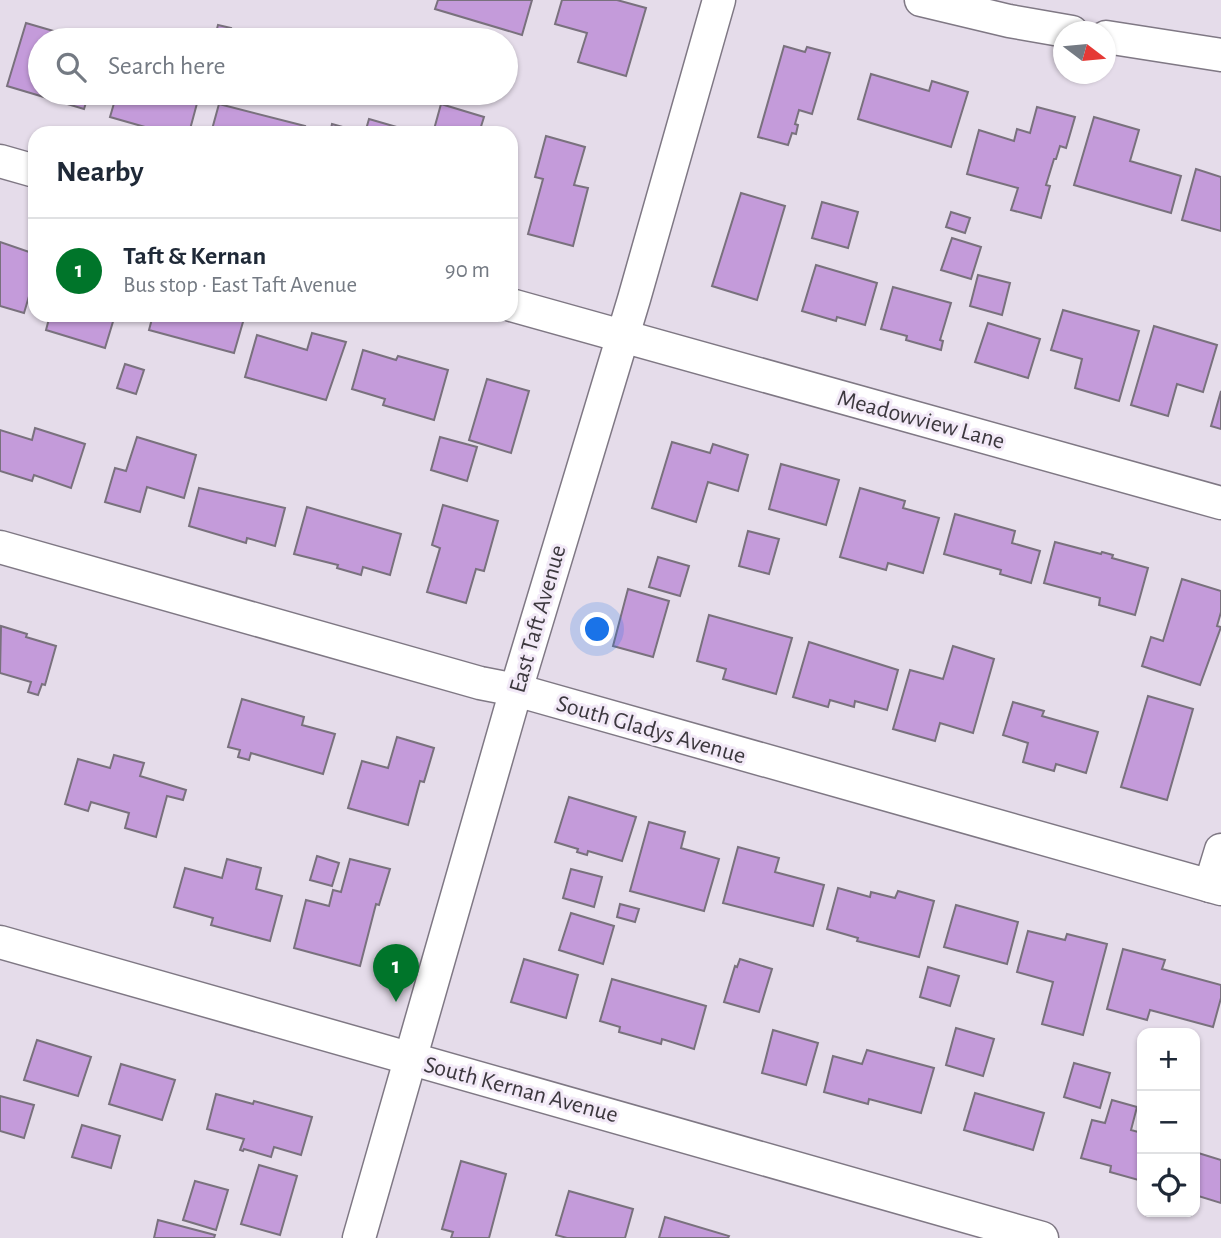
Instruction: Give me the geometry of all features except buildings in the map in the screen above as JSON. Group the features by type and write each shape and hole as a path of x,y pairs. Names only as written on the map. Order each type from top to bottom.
{"street":[{"name":"East Taft Avenue","path":"359,1238 516,690 719,0"},
{"path":"920,0 1053,29"},
{"path":"1116,39 1221,55"},
{"path":"0,161 28,169"},
{"name":"Meadowview Lane","path":"518,306 1221,503"},
{"name":"South Gladys Avenue","path":"0,547 1216,887"},
{"path":"1216,887 1221,850"},
{"name":"South Kernan Avenue","path":"0,942 1042,1238"}],"place":[{"name":"Taft & Kernan","path":"396,1002"}]}
